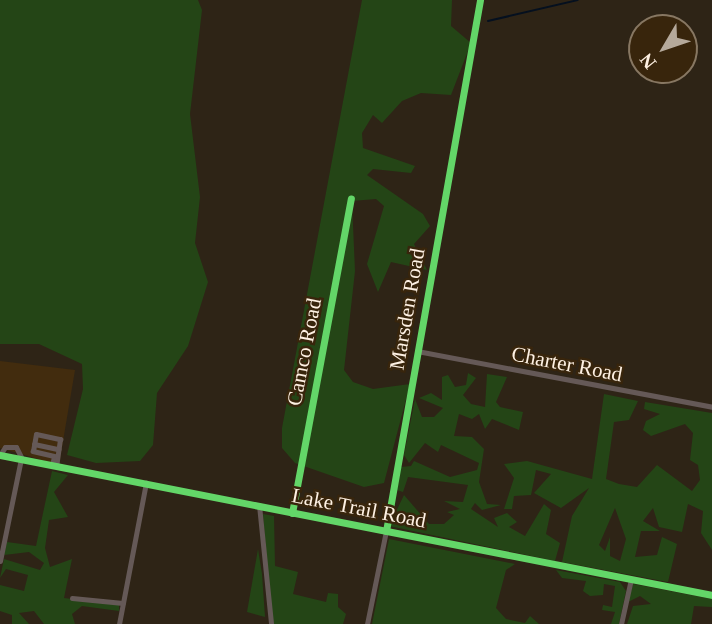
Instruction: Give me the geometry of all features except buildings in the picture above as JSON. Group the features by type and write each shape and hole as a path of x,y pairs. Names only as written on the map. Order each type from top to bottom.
{"street":[{"name":"Marsden Road","path":"367,624 386,531 480,0"},
{"name":"Camco Road","path":"292,513 351,198"},
{"name":"Charter Road","path":"417,351 712,407"},
{"path":"36,434 60,439 54,466 54,456 33,451 36,434"},
{"path":"34,444 58,449"},
{"name":"Lake Trail Road","path":"0,455 712,595"},
{"path":"0,561 21,459"},
{"path":"119,624 146,484"},
{"path":"259,505 271,624"},
{"path":"621,624 631,579"},
{"path":"72,598 123,603"}],"shaded area":[{"path":"0,361 75,370 59,465 0,448"}],"green space":[{"path":"0,0 198,0 202,10 190,114 200,197 195,243 208,282 188,346 157,393 153,445 140,461 96,463 67,455 83,389 82,364 39,344 0,344"},
{"path":"362,0 452,0 451,26 471,43 451,95 421,93 402,101 382,123 373,115 362,133 363,148 415,166 411,173 373,169 367,175 423,214 430,226 414,244 427,270 391,262 378,292 367,264 384,206 376,199 352,201 355,271 344,370 353,382 373,389 410,384 384,483 364,487 295,463 282,448 282,428"},
{"path":"468,373 476,378 463,395 471,404 485,407 487,374 507,377 496,402 500,407 523,412 519,430 492,419 485,429 479,414 472,419 459,414 454,436 472,437 484,449 479,482 487,504 501,505 482,510 475,503 471,509 498,527 494,518 507,513 517,522 509,527 525,536 544,504 551,510 546,534 560,543 555,561 389,526 404,495 429,524 444,524 454,515 447,512 460,509 444,501 463,502 468,485 408,477 403,492 397,490 401,467 411,466 414,461 450,477 477,470 479,463 441,445 438,452 425,443 409,463 404,455 415,399 422,417 434,417 443,408 419,398 431,393 442,400 442,377 448,375 455,387 466,385"},
{"path":"604,394 638,401 629,420 614,422 606,479 619,484 637,487 657,465 692,491 700,480 698,465 690,460 693,433 685,424 651,436 643,430 646,421 660,414 644,409 645,402 712,413 712,550 701,533 703,511 688,504 682,532 659,527 653,508 643,521 660,531 641,531 635,557 657,555 662,537 677,544 668,582 562,562 572,516 589,488 561,508 534,493 551,474 536,470 531,495 514,496 512,509 504,509 514,478 504,464 527,461 592,479","holes":["615,508 626,539 620,561 610,556 610,537 605,551 599,545"]},
{"path":"52,471 68,475 54,492 68,517 49,520 45,548 50,567 72,559 64,598 119,605 119,611 82,606 72,614 75,624 44,624 34,611 19,613 29,624 12,624 12,615 0,611 0,585 24,591 28,575 6,569 0,578 4,559 40,570 44,563 29,552 4,555 7,542 36,546"},
{"path":"263,514 274,516 275,566 298,572 293,594 326,602 328,593 338,594 338,607 346,614 343,624 272,624"},
{"path":"389,539 515,564 506,570 496,608 506,619 525,623 530,616 539,624 372,624"},
{"path":"258,549 262,574 265,617 247,612"},
{"path":"556,570 620,582 626,591 619,624 611,624 615,612 602,610 603,605 612,607 615,586 604,584 603,595 590,596 583,591 586,581 562,578"},
{"path":"633,584 712,599 712,607 694,606 691,624 627,624 633,606 651,604 640,596 628,602"}],"waterway":[{"path":"488,21 578,0"}],"traffic: fast":[{"path":"386,531 480,0"},
{"path":"292,513 351,198"},
{"path":"0,455 712,595"}]}
